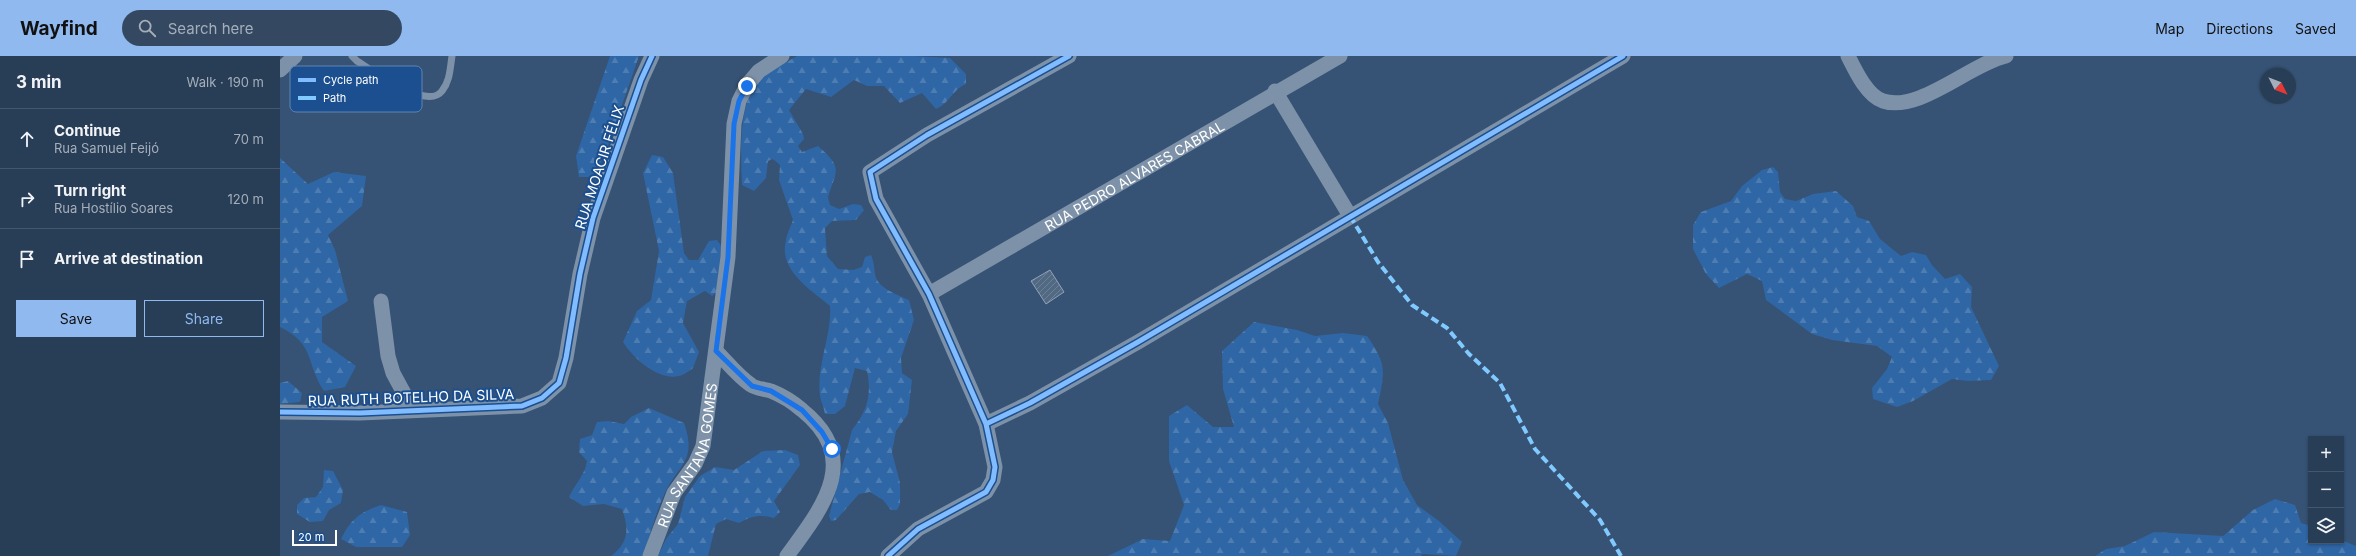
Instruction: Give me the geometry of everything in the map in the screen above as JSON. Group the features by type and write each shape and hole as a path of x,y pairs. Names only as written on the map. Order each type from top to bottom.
{"street":[{"path":"280,70 295,56"},
{"name":"RUA MOACIR FÉLIX","path":"559,383 566,358 580,274 593,218 640,80 652,56"},
{"name":"RUA SANTANA GOMES","path":"650,556 674,493 695,464 703,446 728,257 734,124 739,101 747,86 759,71 782,56"},
{"path":"888,556 918,529 976,499 986,492 993,480 996,467 986,424 929,294 876,200 870,172 878,165 927,135 1069,56"},
{"name":"RUA PEDRO ALVARES CABRAL","path":"929,294 1275,91 1340,56"},
{"path":"986,424 1030,403 1131,346 1623,56"},
{"path":"1848,56 1874,96 1883,101 1898,103 1922,96 1974,68 2006,56"},
{"path":"1275,91 1350,216"},
{"path":"381,301 388,356 393,373 413,410"},
{"path":"716,351 752,386 771,391 802,410 822,432 832,449 834,473 822,506 787,556"},
{"name":"RUA RUTH BOTELHO DA SILVA","path":"280,412 360,413 522,406 542,398 559,383"}],"lane":[{"path":"352,56 365,66"},
{"path":"422,97 432,97 441,93 449,78 452,56"}],"green space":[{"path":"610,56 639,56 604,157 592,177 579,177 576,156"},
{"path":"797,56 913,56 950,58 966,74 966,84 936,109 922,93 900,103 884,86 867,86 854,80 831,97 806,89 789,110 803,134 804,139 798,146 802,152 818,146 835,164 835,174 828,197 830,205 839,209 853,204 861,205 864,210 856,220 832,221 825,228 827,256 838,269 853,270 862,267 865,257 871,255 877,279 884,287 909,300 914,320 901,358 902,373 912,380 908,414 896,431 892,452 900,483 900,504 897,510 891,510 883,500 870,492 859,494 836,520 831,521 829,516 852,430 865,409 867,402 869,388 867,371 855,368 845,406 835,414 825,414 820,396 819,384 829,328 830,306 805,286 791,270 787,261 785,251 786,240 793,220 779,180 780,165 773,159 768,161 766,178 754,191 742,185 742,128 748,99 754,87 762,77"},
{"path":"652,155 663,157 673,173 684,253 689,260 698,260 709,241 717,240 723,248 718,291 712,296 705,291 687,301 683,323 699,352 693,368 685,374 671,377 655,372 647,367 633,355 623,342 637,311 651,300 659,251 643,173"},
{"path":"280,158 308,184 334,172 366,176 362,206 328,235 335,250 348,301 322,317 322,342 356,366 345,387 324,391 318,381 305,348 291,334 280,327"},
{"path":"1773,167 1778,172 1780,192 1785,199 1796,201 1813,194 1836,191 1853,206 1857,217 1869,221 1880,239 1901,256 1912,252 1926,255 1932,265 1945,279 1960,274 1972,287 1971,307 1999,366 1991,380 1968,381 1952,379 1913,401 1897,407 1873,399 1872,388 1887,369 1892,357 1877,346 1832,340 1812,334 1766,300 1762,281 1747,274 1719,288 1706,274 1693,249 1693,225 1701,212 1731,201 1742,186 1762,170"},
{"path":"1254,322 1297,330 1315,336 1343,333 1367,336 1378,354 1383,368 1378,404 1388,423 1403,480 1417,505 1439,521 1462,542 1456,556 1422,554 1421,556 1108,556 1143,539 1170,541 1184,505 1169,461 1169,416 1187,405 1213,427 1234,427 1223,389 1222,351"},
{"path":"288,381 302,393 300,402 280,404 280,383"},
{"path":"649,408 684,423 689,446 687,455 669,485 661,502 643,556 611,556 621,546 626,535 626,523 622,509 604,504 583,506 569,497 582,475 587,461 579,452 580,439 592,435 597,422 608,421 624,424 631,417"},
{"path":"785,450 798,455 800,465 774,501 780,512 774,518 756,516 739,523 726,519 716,524 708,556 658,556 666,539 678,524 685,497 700,476 715,467 734,470 763,451"},
{"path":"324,470 333,471 343,490 341,503 329,510 323,521 310,522 297,514 297,505 304,498 316,497 323,487"},
{"path":"2275,499 2295,505 2301,523 2308,525 2308,544 2344,544 2344,541 2356,546 2356,556 2095,556 2106,549 2125,546 2154,532 2223,536 2253,510"},
{"path":"381,505 407,512 410,535 402,547 356,547 341,539 357,517 367,510"}],"building":[{"path":"1050,270 1064,292 1046,304 1031,281"}],"marked path":[{"path":"1350,216 1378,262 1412,305 1447,328 1469,354 1500,383 1535,449 1600,520 1621,556"}],"cycle path":[{"path":"280,412 360,413 522,406 542,398 559,383 566,358 580,274 593,218 641,80 652,56"},
{"path":"888,556 918,529 986,492 993,480 995,467 986,424 929,294 876,199 870,172 927,135 1069,56"},
{"path":"986,424 1030,403 1138,342 1623,56"}],"route":[{"path":"747,86 739,101 734,124 728,257 724,293 720,310 716,351 752,386 771,391 802,410 822,432 832,449"}]}
